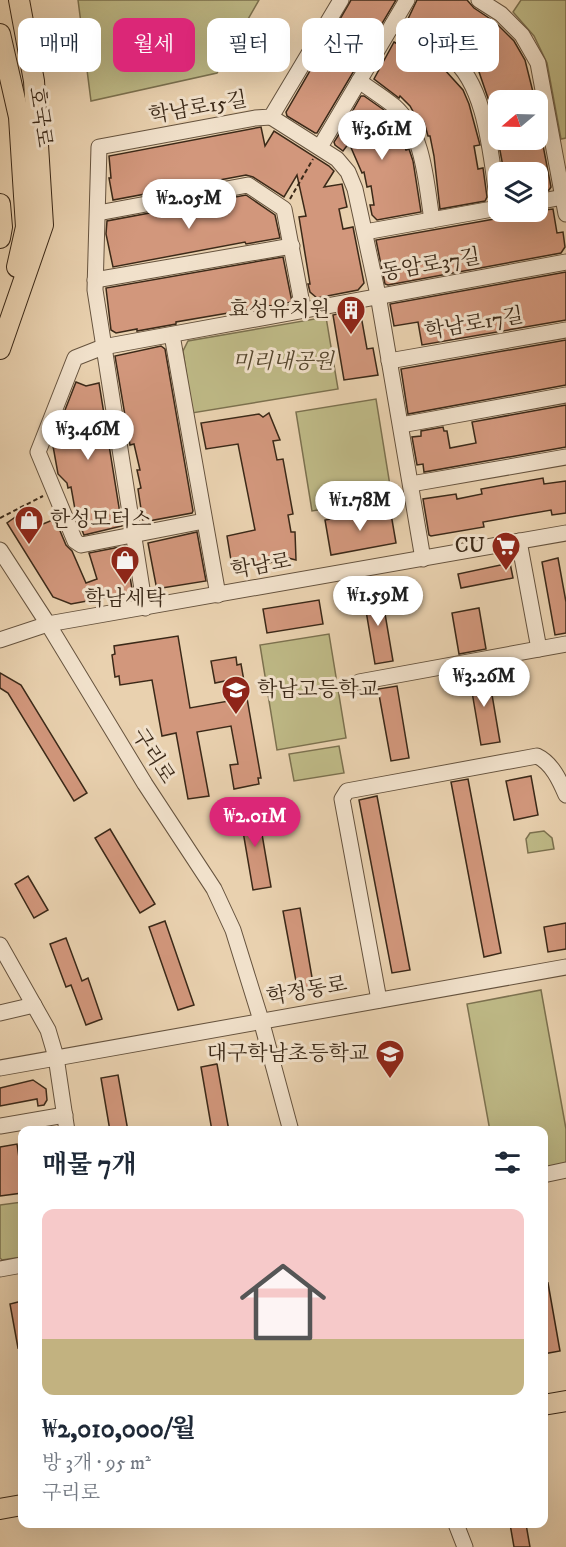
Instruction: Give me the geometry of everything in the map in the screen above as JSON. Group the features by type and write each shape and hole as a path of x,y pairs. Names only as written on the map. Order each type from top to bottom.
{"main road":[{"path":"0,349 43,225 34,81 18,0"},
{"name":"호국로","path":"0,34 19,117 26,227 0,349"},
{"path":"0,204 2,227 0,238"},
{"path":"548,1404 566,1401"},
{"path":"0,1509 18,1506"}],"street":[{"name":"학남로15길","path":"145,608 103,347 95,280 99,147 271,117 341,0"},
{"path":"320,147 407,0"},
{"path":"479,0 501,14 522,35 538,63 566,214"},
{"path":"393,24 451,57 467,74 477,94 483,116 491,162"},
{"path":"359,81 395,106 405,118 421,157 432,220"},
{"path":"271,117 337,159 348,172 356,189 378,295 423,559"},
{"path":"98,213 248,185 284,209 303,309"},
{"path":"548,200 563,197"},
{"path":"365,232 488,210"},
{"path":"95,280 292,246"},
{"name":"동암로37길","path":"103,347 566,262"},
{"name":"학남로17길","path":"389,361 566,330"},
{"path":"172,335 218,595"},
{"path":"103,347 75,358 38,452 75,541 81,545 204,521"},
{"path":"400,425 566,395"},
{"path":"411,484 566,457"},
{"name":"학남로","path":"0,640 48,624 566,533"},
{"path":"519,541 539,649"},
{"name":"구리로","path":"0,550 48,624 145,784 214,889 233,930 261,1020 290,1126"},
{"path":"359,682 566,644"},
{"path":"379,1000 342,799 347,791 537,756 545,760 552,768 566,795"},
{"path":"0,945 48,1030 56,1057 67,1126"},
{"name":"학정동로","path":"0,1068 566,967"},
{"path":"0,1013 34,1005"},
{"path":"0,1126 65,1115"},
{"path":"548,1173 566,1170"},
{"path":"0,1269 18,1266"},
{"path":"458,1528 465,1547"}],"path":[{"path":"284,209 320,147"},
{"path":"0,518 53,490"}],"green space":[{"path":"78,0 259,0 249,18 207,18 207,72 217,73 91,101 87,72 101,72 101,18 80,18"},
{"path":"521,0 566,0 566,138 561,139 547,63 534,36 513,12"},
{"name":"미리내공원","path":"326,317 338,389 192,413 183,351 188,341"},
{"path":"376,399 392,498 312,511 296,412"},
{"path":"329,634 346,738 277,750 260,645"},
{"path":"339,746 344,773 294,781 289,754"},
{"path":"544,831 552,838 554,849 528,853 526,839 530,833"},
{"path":"541,990 566,1129 566,1166 548,1169 548,1126 489,1126 467,1004"},
{"path":"18,1203 18,1258 2,1260 0,1258 0,1205"}],"building":[{"path":"351,0 396,0 384,20 384,18 341,18"},
{"path":"417,0 467,0 489,18 408,18"},
{"path":"499,26 514,41 525,60 532,90 488,90 488,98 479,72 499,72"},
{"path":"394,42 396,43 396,72 447,72 463,90 480,145 474,146 478,169 483,168 487,197 485,201 440,209 430,136 428,136 424,122 420,124 410,106 400,96 399,98 374,79 378,72 384,72 384,60"},
{"path":"309,72 353,72 317,133 287,116 286,112"},
{"path":"361,96 384,110 396,124 406,150 409,149 421,212 377,220 372,215 370,205 374,205 371,186 367,187 364,172 362,173 349,143 343,151 335,145 334,142 343,128 346,130 358,115 352,112"},
{"path":"261,127 265,146 274,131 334,171 324,187 342,184 347,207 339,209 343,229 353,227 364,283 358,290 317,298 310,292 299,217 306,216 297,175 284,197 246,175 113,200 109,178 111,178 109,156"},
{"path":"500,150 544,150 546,162 502,162"},
{"path":"548,171 551,187 548,190"},
{"path":"246,195 275,215 280,238 246,244 245,242 113,267 106,234 107,221"},
{"path":"553,209 557,233 563,232 565,247 561,253 385,284 376,240 488,220 488,222 548,222 548,210"},
{"path":"283,257 292,302 137,331 137,329 116,333 111,330 106,288"},
{"path":"566,272 566,320 422,345 418,322 394,326 390,304"},
{"name":"효성유치원","path":"337,314 345,324 362,321 367,349 373,348 378,375 344,380 333,315"},
{"path":"566,340 566,385 408,414 401,369"},
{"path":"161,346 165,349 193,511 143,522 138,489 141,488 137,470 140,470 134,444 130,445 115,356"},
{"path":"76,382 86,386 99,383 122,526 84,535 76,515 71,487 68,488 67,483 58,474 53,446 76,442 56,433"},
{"path":"566,405 566,447 424,472 423,464 417,465 412,437 421,436 421,431 443,427 444,431 447,431 450,448 476,443 472,422"},
{"path":"269,413 280,440 273,441 277,460 283,459 293,514 288,515 291,532 295,532 296,560 288,558 287,563 232,566 227,536 255,530 238,444 206,449 201,423 259,414 263,417"},
{"path":"543,478 544,484 566,481 566,513 552,515 551,510 483,522 484,527 429,535 423,499 456,494 457,499 482,494 481,489"},
{"path":"390,508 396,543 331,555 325,520"},
{"path":"21,513 31,529 55,519 86,583 97,579 89,553 125,546 132,589 130,593 71,604 53,597 7,523"},
{"path":"197,532 206,581 162,588 156,585 148,543"},
{"path":"558,558 566,602 566,633 555,635 542,562"},
{"path":"510,563 513,578 461,588 458,574"},
{"path":"381,590 393,661 375,664 363,593"},
{"path":"319,600 323,624 267,633 263,609"},
{"path":"479,608 486,649 459,654 452,613"},
{"path":"178,636 190,708 229,701 225,681 215,683 211,661 236,657 237,665 241,664 261,778 258,778 259,784 234,789 230,765 238,764 231,726 197,732 209,796 188,799 176,733 162,736 152,680 120,685 119,676 115,677 112,655 115,654 114,646"},
{"path":"488,671 500,742 481,745 469,674"},
{"path":"0,673 21,685 87,793 74,801 8,693 0,688"},
{"path":"397,686 409,758 391,761 378,689"},
{"path":"531,776 538,815 514,820 506,781"},
{"path":"468,779 501,953 484,957 451,782"},
{"path":"377,796 410,970 392,973 359,800"},
{"path":"257,805 271,887 253,890 239,808"},
{"path":"110,829 155,904 140,913 95,838"},
{"path":"28,876 48,910 34,918 15,884"},
{"path":"300,908 314,989 298,992 283,911"},
{"path":"165,921 194,1005 178,1010 149,927"},
{"path":"566,923 566,949 548,952 544,927"},
{"path":"66,938 82,981 88,978 102,1019 86,1025 71,985 66,987 50,944"},
{"path":"217,1064 228,1126 211,1126 201,1067"},
{"path":"118,1075 127,1126 109,1126 101,1078"},
{"path":"33,1080 46,1089 47,1100 44,1105 38,1106 37,1099 0,1106 0,1088"},
{"path":"17,1144 18,1194 0,1196 0,1147"},
{"path":"548,1283 560,1351 548,1353"},
{"path":"18,1302 18,1348 10,1304"},
{"path":"511,1528 527,1528 530,1547 514,1547"}],"place":[{"name":"효성유치원","path":"351,336"},
{"name":"한성모터스","path":"29,546"},
{"name":"CU","path":"506,572"},
{"name":"학남세탁","path":"125,586"},
{"name":"학남고등학교","path":"236,716"},
{"name":"대구학남초등학교","path":"390,1080"}]}
